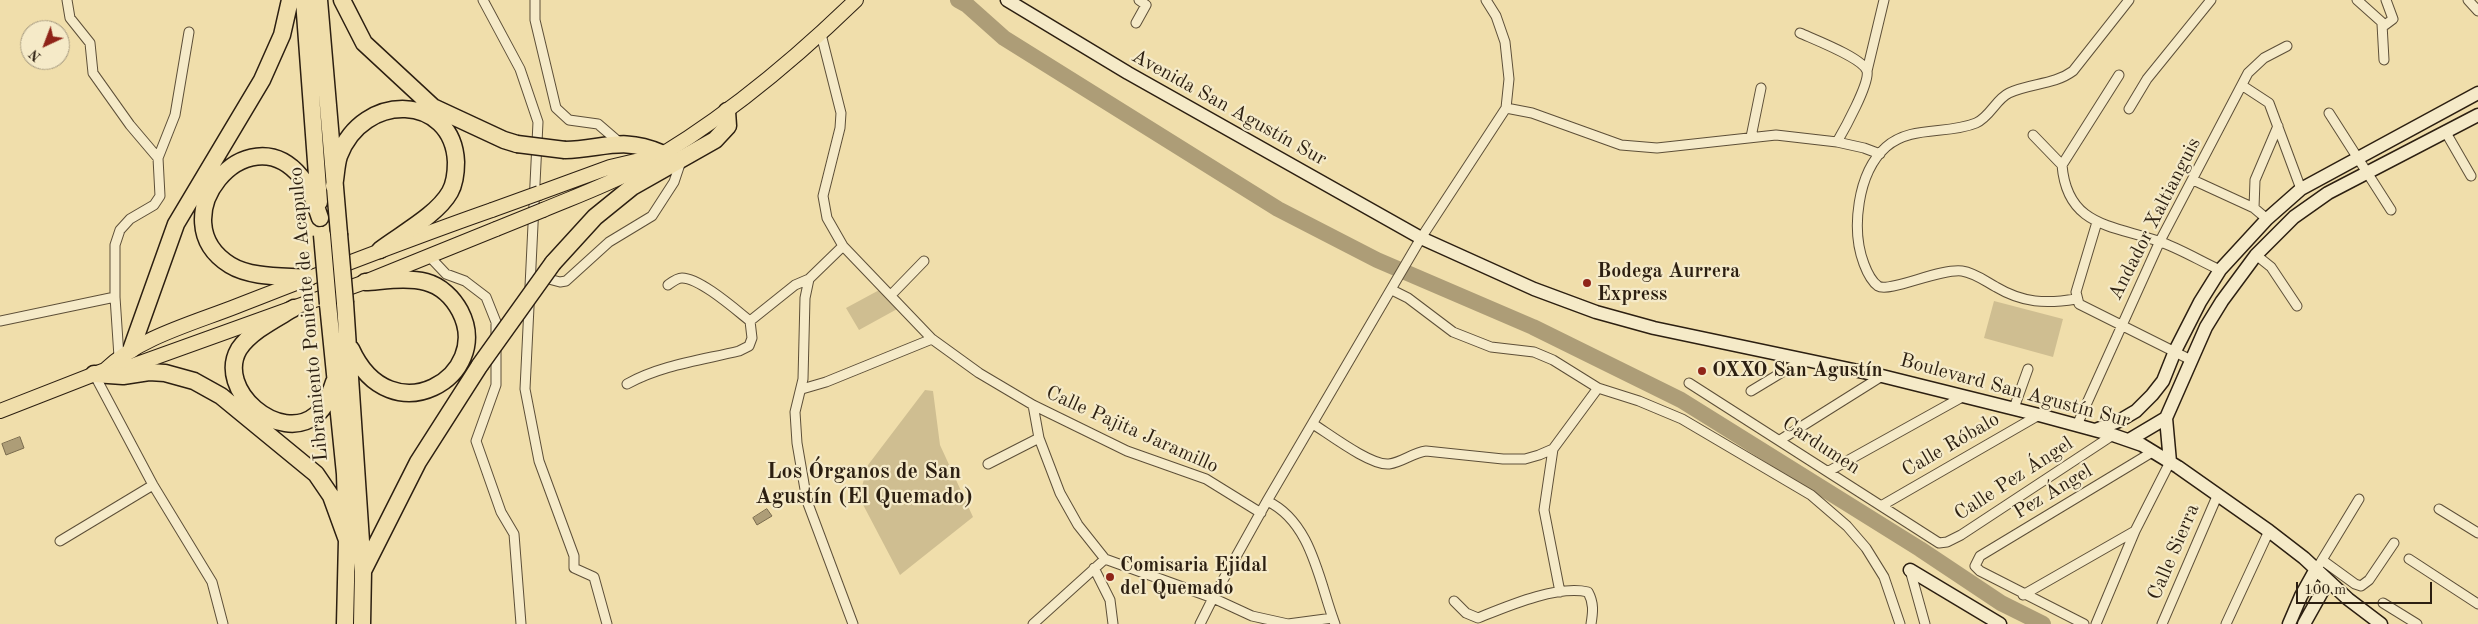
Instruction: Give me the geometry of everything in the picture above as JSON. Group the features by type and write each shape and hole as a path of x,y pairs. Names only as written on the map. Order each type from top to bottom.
{"highway":[{"path":"125,353 176,224 262,80 282,35 290,0"},
{"name":"Libramiento Poniente de Acapulco","path":"304,0 320,218 345,474 347,540 345,624"},
{"name":"Libramiento Poniente de Acapulco","path":"319,0 345,303 363,571 362,624"},
{"path":"342,0 364,43 434,107 504,140 518,144 565,150 581,150 620,143 636,144 657,155"},
{"path":"334,186 339,156 351,136 363,121 380,111 399,108 418,111 435,120 448,135 456,153 456,173 451,191 439,207 380,250"},
{"path":"363,571 418,462 480,365 553,263 595,217 632,187 715,140 728,126 727,111"},
{"path":"308,278 250,273 229,264 220,257 208,240 204,222 205,202 212,185 228,167 253,158 269,158 285,163 300,175 309,189 320,218"},
{"path":"347,340 359,366 370,378 387,390 405,395 427,391 440,385 462,358 467,345 466,322 456,304 444,291 426,282 410,280 365,282"},
{"path":"294,308 251,336 240,348 233,368 240,392 252,405 269,417 282,422 296,423 310,419 320,411 329,396 336,377"},
{"path":"100,372 123,376 149,372 165,373 194,381 221,396 316,474 331,496 347,540"}],"main road":[{"path":"0,411 100,372 123,369 365,282 624,175 727,111 785,67 856,0"},
{"name":"Avenida San Agustín Sur","path":"1013,2 1128,73 1421,238"},
{"path":"2094,430 2120,421 2136,411 2163,380 2175,351 2200,302 2220,270 2267,219 2301,188 2478,92"},
{"path":"2170,462 2166,418 2191,360 2222,300 2256,255 2294,217 2328,193 2367,171 2478,115"},
{"path":"100,372 125,353 308,278 539,193 610,168 657,155"},
{"name":"Boulevard San Agustín Sur","path":"1421,238 1534,289 1596,312 1654,328 1882,376 2014,408 2130,440 2170,462 2319,565 2328,582 2367,620 2381,624"},
{"path":"2130,440 2166,418"},
{"path":"2289,624 2301,596 2319,565"},
{"path":"1910,570 1984,620 2000,624"},
{"path":"2304,624 2328,582"}],"street":[{"path":"67,0 70,18 90,43 93,73 130,125 158,158"},
{"path":"483,0 520,69 538,122 525,389 539,461 574,556 574,568 594,577 606,624"},
{"path":"534,0 536,20 556,108 569,120 598,124 620,143"},
{"path":"1136,23 1146,5 1139,0"},
{"path":"1200,624 1267,501 1421,238 1506,108 1509,79 1505,42 1496,16 1486,0"},
{"path":"1837,142 1856,107 1867,77 1884,0"},
{"path":"2076,299 2050,303 2028,300 1998,288 1979,276 1962,271 1943,271 1897,286 1884,288 1877,286 1870,277 1858,249 1856,225 1859,205 1867,178 1880,154 1899,138 1978,122 2008,93 2063,78 2073,71 2129,0"},
{"path":"2128,109 2148,79 2211,0"},
{"path":"2356,0 2382,24 2384,60"},
{"path":"2382,24 2385,25 2394,19 2386,0"},
{"path":"2468,0 2478,11"},
{"path":"125,353 115,297 115,245 130,218 154,205 160,196 158,158 175,115 189,32"},
{"path":"1800,33 1843,53 1863,65 1867,71"},
{"name":"Calle Pajita Jaramillo","path":"821,34 841,113 840,128 823,196 827,218 843,246 932,339 979,373 1032,405 1127,451 1206,479 1261,513"},
{"name":"Andador Xaltianguis","path":"2077,425 2160,241 2194,180 2248,73 2256,63 2286,46"},
{"path":"2119,75 2062,165 2063,178 2068,194 2080,211 2088,218 2160,241 2220,270"},
{"path":"2242,86 2269,103 2286,153 2301,188"},
{"path":"1751,137 1761,88"},
{"path":"1506,108 1532,113 1621,145 1658,148 1751,137 1799,136 1837,142 1880,154"},
{"path":"2329,113 2391,210"},
{"path":"2254,208 2256,180 2278,126"},
{"path":"2445,132 2471,176"},
{"path":"2033,135 2062,165"},
{"path":"531,274 548,280 566,281 610,242 652,216 674,182 681,159"},
{"path":"2194,180 2254,208 2267,219"},
{"path":"2098,222 2076,292 2076,299 2085,308 2191,360"},
{"path":"750,321 795,285 809,278 843,246"},
{"path":"2256,255 2271,267 2297,306"},
{"path":"429,256 446,274 466,281 486,297 496,322 496,385 476,441 501,512 514,534 521,624"},
{"path":"891,295 924,261"},
{"path":"809,278 805,298 802,389 795,422 807,501 852,624"},
{"path":"628,384 641,376 739,351 749,346 752,338 750,321 688,279 676,279 668,285"},
{"path":"1394,287 1453,332 1491,347 1534,352 1553,360 1598,388 1639,401 1682,419 1811,496 1847,526 1866,548 1884,577 1900,624"},
{"path":"0,321 115,297"},
{"path":"802,389 826,382 932,339"},
{"path":"1751,391 1805,359"},
{"path":"2014,408 2028,368"},
{"path":"100,372 153,485 212,582 223,624"},
{"path":"1780,440 1882,376"},
{"name":"Cardumen","path":"1689,383 1829,471 1932,539"},
{"path":"1560,592 1550,532 1544,510 1553,449 1598,388"},
{"path":"1829,471 1964,396"},
{"path":"1032,405 1039,438 1060,493 1078,525 1105,559 1213,598 1252,616 1288,624 1334,621 1304,538 1288,516 1277,506 1267,501"},
{"name":"Calle Róbalo","path":"1881,506 2039,415"},
{"path":"1313,424 1360,453 1386,464 1400,462 1417,452 1426,451 1503,459 1525,459 1553,449"},
{"name":"Calle Pez Ángel","path":"1932,539 1939,543 1961,536 2113,434"},
{"path":"988,464 1039,438"},
{"name":"Pez Ángel","path":"2024,595 1980,571 1976,566 1980,556 2154,452"},
{"path":"2096,624 2135,531 2170,462"},
{"path":"60,541 153,485"},
{"name":"Calle Sierra","path":"2162,624 2218,494"},
{"path":"2359,499 2319,565 2361,586 2369,580 2394,543"},
{"path":"2439,509 2478,533"},
{"path":"2024,595 2135,531"},
{"path":"2226,624 2269,531"},
{"path":"1033,624 1105,559"},
{"path":"2409,559 2478,604"},
{"path":"1094,568 1110,600 1113,624"},
{"path":"1910,570 1925,624"},
{"path":"1454,601 1466,612 1478,618 1527,600 1560,592 1588,592 1594,607 1591,624"},
{"path":"2024,595 2084,624"},
{"path":"2383,603 2417,624"}],"shaded area":[{"path":"883,288 899,308 859,330 846,308"},
{"path":"1994,301 2063,319 2053,357 1984,338"},
{"path":"925,390 933,391 940,445 973,517 900,575 859,497 868,465"},
{"path":"20,437 24,448 6,455 2,444"},
{"path":"767,509 772,516 757,525 753,518"}],"waterway":[{"path":"958,0 967,5 1004,38 1278,209 1377,260 1533,327 1681,400 1920,549 2001,603 2043,624"}],"place":[{"name":"Bodega Aurrera Express","path":"1587,283"},
{"name":"OXXO San Agustín","path":"1702,371"},
{"name":"Comisaria Ejidal del Quemado","path":"1110,577"}],"district":[{"name":"Los Órganos de San Agustín (El Quemado)","path":"864,485"}]}
